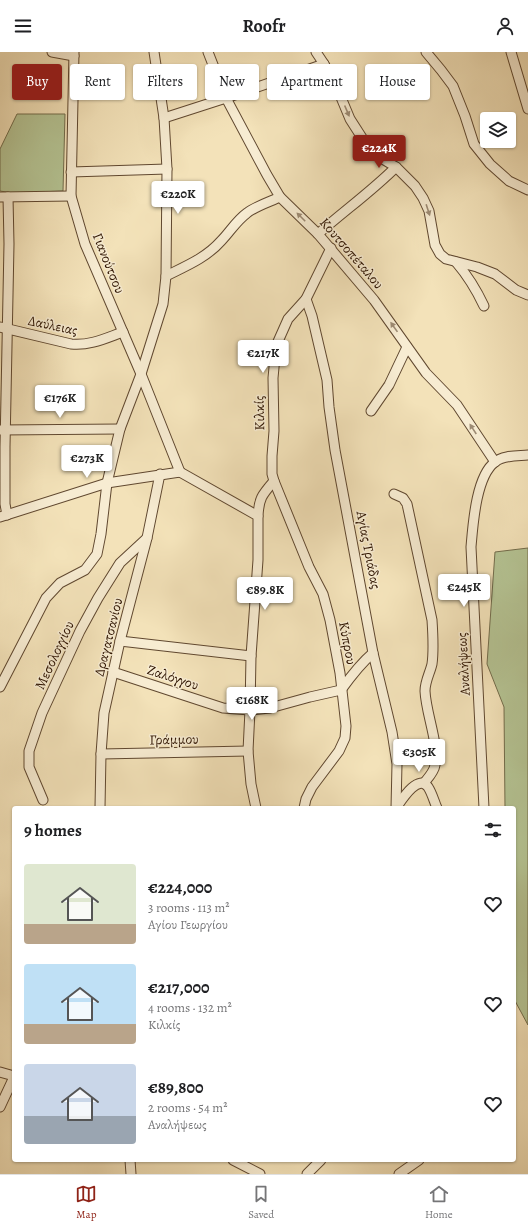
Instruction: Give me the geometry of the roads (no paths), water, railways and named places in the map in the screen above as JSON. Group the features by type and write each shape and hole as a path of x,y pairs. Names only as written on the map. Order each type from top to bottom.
{"street":[{"path":"52,52 74,54"},
{"path":"0,687 2,674 46,598 60,583 85,570 97,554 107,483 120,429 141,374 163,304 166,276 167,169 164,118 154,52"},
{"name":"Κουτσοπέταλου","path":"208,52 213,64"},
{"path":"316,52 324,64"},
{"path":"426,52 442,70 453,86 474,144 490,164 509,181 528,190"},
{"path":"511,52 528,107"},
{"name":"Γιανούτσου","path":"74,54 71,172 72,196 85,244 141,374 180,472"},
{"path":"164,118 220,100"},
{"name":"Κουτσοπέταλου","path":"227,100 280,197 331,248 374,300 426,373 457,405 495,462"},
{"path":"341,100 350,119 366,144 381,158 396,167 415,186 423,198 429,211 435,245 440,254 446,259 477,267 495,274 516,290 528,295"},
{"path":"318,234 375,188 396,167"},
{"path":"71,172 167,169"},
{"path":"72,196 4,197 3,430 5,485 3,516 107,483 180,472 258,516"},
{"path":"166,276 205,256 221,241 236,222 248,212 280,197"},
{"name":"Κιλκίς","path":"274,482 272,474 274,431 273,378 276,346 288,319 306,299 331,248"},
{"path":"455,262 473,284 484,306"},
{"name":"Αγίας Τριάδας","path":"306,299 312,316 327,380 335,450 374,653 392,732 397,764 396,806"},
{"name":"Δαύλειας","path":"4,328 80,345 93,344 123,332"},
{"path":"371,411 389,385 407,347"},
{"path":"3,430 120,429"},
{"path":"495,462 500,459 528,455"},
{"name":"Αναλήψεως","path":"484,806 471,547 477,500 488,469 495,462"},
{"name":"Δραγατσανίου","path":"100,806 101,754 104,713 120,641 147,538 160,474"},
{"path":"256,806 251,784 248,751 251,656 258,560 258,516 259,503 262,495 274,482"},
{"name":"Κύπρου","path":"274,482 309,567 323,594 330,620 340,673 346,726 345,738 339,751 312,787 304,806"},
{"path":"394,494 403,498 407,504 432,620 432,664 427,677 425,690 435,749 435,765 431,774 424,783 415,785 398,806"},
{"name":"Μεσολογγίου","path":"43,800 29,767 29,752 42,713 80,631 101,592 120,563 147,538"},
{"path":"120,641 251,656"},
{"path":"341,690 356,668 374,653"},
{"name":"Ζαλόγγου","path":"113,672 224,708 250,710 270,708 341,690"},
{"name":"Γράμμου","path":"101,754 248,751"},
{"path":"424,783 430,791 436,806"},
{"path":"0,1072 12,1075"},
{"path":"0,1106 12,1080"},
{"path":"130,1162 131,1174"},
{"path":"237,1162 260,1174"},
{"path":"307,1174 320,1162"},
{"path":"399,1174 416,1162"}]}
